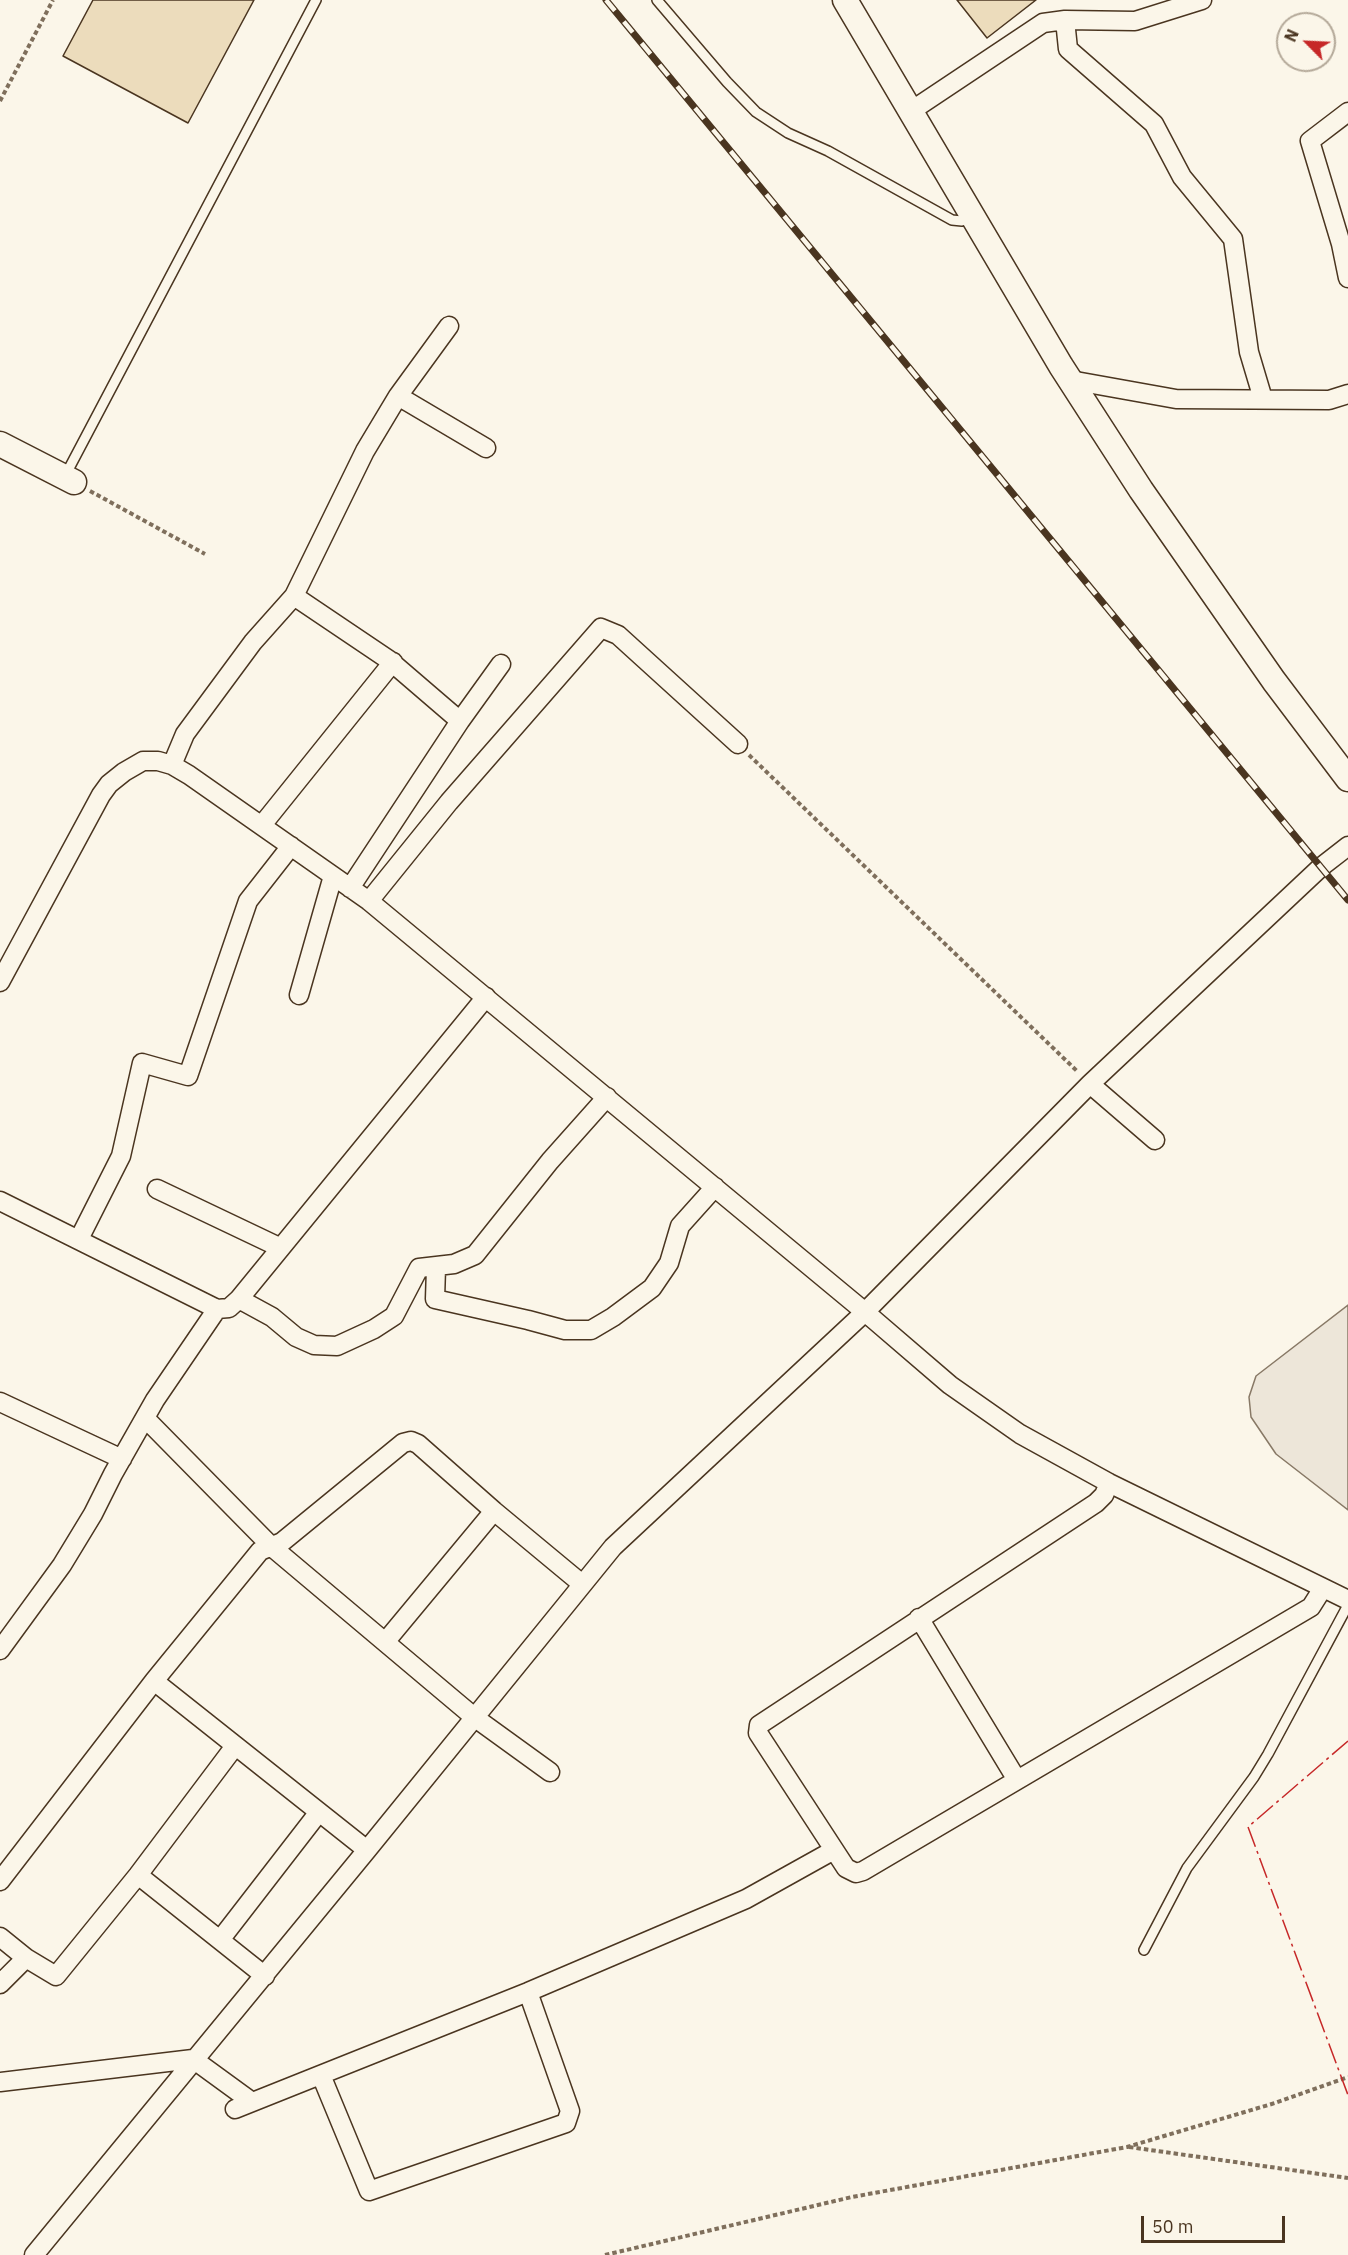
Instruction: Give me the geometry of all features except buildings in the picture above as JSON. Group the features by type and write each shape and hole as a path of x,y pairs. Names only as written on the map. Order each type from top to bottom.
{"street":[{"path":"845,0 1070,380 1140,490 1274,681 1348,779"},
{"path":"911,111 1033,29 1051,21 1135,21 1202,0"},
{"path":"1065,20 1068,49 1154,123 1182,177 1233,239 1249,352 1263,399"},
{"path":"1348,112 1310,141 1345,243 1348,278"},
{"path":"172,765 185,734 253,642 294,596 365,451 398,396 449,326"},
{"path":"1070,380 1176,399 1329,400 1348,394"},
{"path":"398,396 486,448"},
{"path":"0,444 69,480"},
{"path":"294,596 393,662 460,721"},
{"path":"369,902 449,802 601,628 618,635 738,744"},
{"path":"262,825 393,662"},
{"path":"350,888 460,721 501,664"},
{"path":"0,982 109,784 144,761 158,760 172,765 262,825 369,902 715,1187 950,1385 1020,1434 1109,1483 1348,1600"},
{"path":"79,1239 121,1156 142,1063 188,1076 248,901 291,846"},
{"path":"34,2255 193,2059 265,1976 613,1547 865,1312 1090,1084 1321,867 1348,846"},
{"path":"299,995 333,876"},
{"path":"0,1200 217,1309 229,1308 239,1299 486,997"},
{"path":"1090,1084 1155,1140"},
{"path":"239,1299 272,1317 296,1337 314,1345 337,1346 374,1329 394,1316 419,1268 436,1268 454,1264 475,1255 550,1161 606,1097"},
{"path":"436,1268 435,1299 565,1330 591,1330 652,1288 669,1263 681,1226 715,1187"},
{"path":"157,1189 281,1248"},
{"path":"0,1650 62,1565 156,1400 217,1309"},
{"path":"0,1402 122,1459"},
{"path":"146,1419 272,1547 474,1717 550,1772"},
{"path":"0,1881 154,1681 260,1551 282,1542 403,1443 411,1441 418,1443 494,1511 582,1584"},
{"path":"1109,1483 1104,1495 1096,1503 762,1721 758,1733 846,1868 856,1873 863,1870 1017,1780 1311,1607 1323,1588"},
{"path":"386,1641 494,1511"},
{"path":"919,1618 1017,1780"},
{"path":"154,1681 367,1850"},
{"path":"0,1937 26,1958 57,1976 138,1875 235,1746"},
{"path":"220,1940 319,1812"},
{"path":"235,2109 528,1992 746,1899 834,1850"},
{"path":"138,1875 265,1976"},
{"path":"0,1984 26,1958"},
{"path":"321,2075 369,2192 566,2123 570,2111 528,1992"},
{"path":"0,2082 193,2059 252,2102"}],"lane":[{"path":"69,480 316,0"},
{"path":"657,0 727,82 756,112 788,133 828,151 952,220 962,221 973,216"},
{"path":"1144,1950 1187,1868 1254,1777 1268,1754 1348,1605"}],"path":[{"path":"0,101 53,0"},
{"path":"69,480 205,554"},
{"path":"738,744 1090,1084"},
{"path":"605,2255 852,2197 1127,2147 1275,2103 1348,2077"},
{"path":"1127,2147 1348,2178"}],"shaded area":[{"path":"1348,1305 1348,1510 1276,1454 1251,1417 1249,1397 1256,1376"}],"railway":[{"path":"606,0 1348,900"}],"power":[{"path":"1348,1741 1248,1827 1348,2095"}]}
